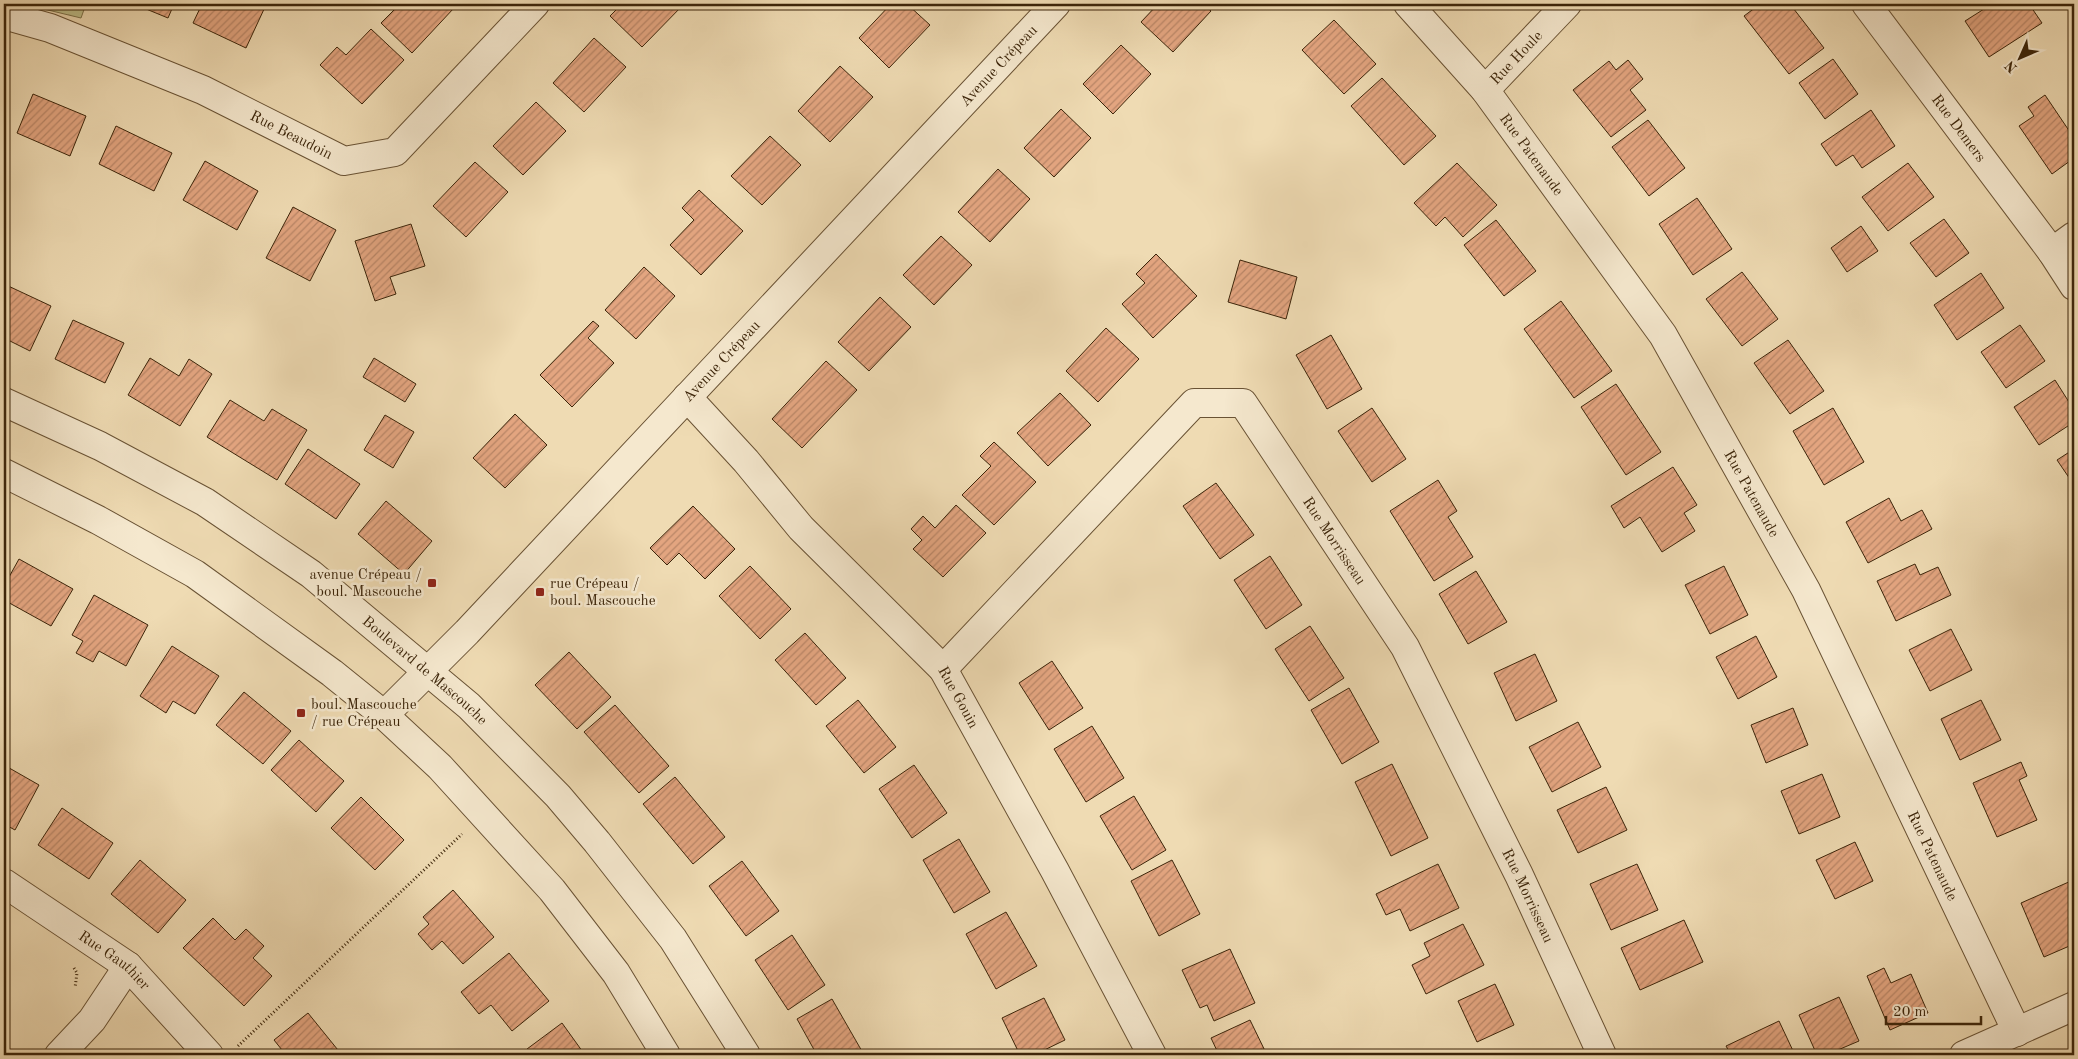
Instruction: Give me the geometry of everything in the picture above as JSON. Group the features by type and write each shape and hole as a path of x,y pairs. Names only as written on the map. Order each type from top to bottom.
{"street":[{"name":"Rue Beaudoin","path":"4,15 50,28 203,90 344,160 395,152 535,4"},
{"name":"Avenue Crépeau","path":"384,715 428,672 1056,4"},
{"name":"Rue Patenaude","path":"1408,4 1485,90 1668,344 1806,590 2017,1032"},
{"name":"Rue Houle","path":"1485,90 1567,4"},
{"name":"Rue Demers","path":"1866,4 2052,252 2074,286"},
{"path":"2052,252 2074,236"},
{"name":"Rue Gouin","path":"687,397 746,461 801,528 943,669 1055,871 1152,1055"},
{"name":"Boulevard de Mascouche","path":"4,402 100,446 205,502 311,574 469,706 558,796 597,842 673,939 746,1055"},
{"name":"Rue Morrisseau","path":"943,669 1194,403 1243,403 1405,647 1519,875 1602,1055"},
{"path":"4,473 98,520 195,574 332,673 384,715 440,767 552,890 616,973 666,1055"},
{"name":"Rue Gauthier","path":"4,883 128,966 209,1055"},
{"path":"59,1055 92,1020 128,966"},
{"path":"1964,1055 2074,1006"}],"path":[{"path":"235,1049 375,918 483,812"},
{"path":"72,964 77,973 74,992"},
{"path":"23,1055 29,1048"}],"green space":[{"path":"23,4 86,4 81,18"}],"building":[{"path":"134,4 174,4 168,18"},
{"path":"202,4 257,4 265,7 246,48 193,23"},
{"path":"400,4 449,4 454,8 412,53 381,23"},
{"path":"622,4 684,4 642,47 610,16"},
{"path":"891,4 907,4 930,25 889,68 859,38"},
{"path":"1158,4 1203,4 1211,11 1173,52 1141,22"},
{"path":"1760,4 1790,4 1824,48 1789,74 1744,16"},
{"path":"1992,4 2029,4 2042,23 1989,57 1965,21"},
{"path":"1334,20 1376,64 1344,94 1302,50"},
{"path":"371,29 404,60 362,104 320,65 337,47 346,55"},
{"path":"594,38 626,67 584,112 553,83"},
{"path":"1121,45 1151,74 1113,114 1083,84"},
{"path":"1833,59 1858,94 1825,119 1799,83"},
{"path":"1628,60 1643,79 1630,90 1646,110 1611,137 1573,90 1609,61 1616,70"},
{"path":"840,66 873,97 830,142 798,111"},
{"path":"1382,78 1436,136 1404,165 1351,106"},
{"path":"33,94 86,116 70,156 17,133"},
{"path":"2045,95 2074,138 2074,158 2052,174 2019,126 2034,116 2028,107"},
{"path":"536,102 566,131 523,175 493,146"},
{"path":"1061,109 1091,138 1054,177 1024,148"},
{"path":"1871,110 1895,146 1862,168 1853,155 1836,166 1821,144"},
{"path":"1648,120 1685,168 1649,196 1612,147"},
{"path":"116,126 172,153 154,191 99,164"},
{"path":"770,136 801,165 762,205 731,176"},
{"path":"205,161 258,191 237,230 183,200"},
{"path":"475,162 508,192 466,237 433,206"},
{"path":"1457,163 1497,205 1463,237 1445,217 1436,226 1414,203"},
{"path":"1908,163 1934,197 1888,231 1862,197"},
{"path":"998,169 1030,199 990,242 958,212"},
{"path":"699,190 743,231 701,275 670,245 694,220 682,208"},
{"path":"1697,198 1732,249 1693,275 1659,224"},
{"path":"293,207 336,230 310,281 266,258"},
{"path":"1944,219 1969,253 1936,277 1910,243"},
{"path":"1496,220 1536,271 1504,296 1464,245"},
{"path":"411,224 425,266 390,277 396,294 375,301 355,241"},
{"path":"1861,226 1878,251 1847,272 1831,248"},
{"path":"941,236 972,265 934,305 903,275"},
{"path":"1156,254 1197,296 1153,338 1122,304 1145,283 1136,274"},
{"path":"1240,260 1297,277 1286,319 1228,302"},
{"path":"644,267 675,296 636,339 605,310"},
{"path":"1742,272 1778,319 1742,346 1706,299"},
{"path":"1981,273 2004,308 1957,340 1934,305"},
{"path":"4,284 51,306 30,351 4,338"},
{"path":"880,297 911,327 869,371 838,342"},
{"path":"1561,301 1612,371 1574,398 1524,329"},
{"path":"73,320 124,343 105,383 55,359"},
{"path":"593,321 599,326 588,338 614,363 572,407 540,375"},
{"path":"2020,325 2045,361 2006,388 1981,352"},
{"path":"1106,328 1139,359 1098,402 1066,371"},
{"path":"1331,335 1362,389 1327,409 1296,355"},
{"path":"1788,340 1824,391 1790,414 1754,363"},
{"path":"150,358 179,376 189,359 212,374 180,426 128,395"},
{"path":"374,358 416,384 405,402 363,377"},
{"path":"826,361 857,390 802,448 772,419"},
{"path":"2055,380 2074,410 2074,422 2039,445 2014,407"},
{"path":"1616,384 1661,452 1626,475 1581,407"},
{"path":"1060,393 1091,425 1048,466 1017,433"},
{"path":"230,400 264,421 272,409 307,430 277,480 207,437"},
{"path":"1372,408 1406,459 1372,482 1338,431"},
{"path":"1833,408 1864,462 1824,485 1793,431"},
{"path":"515,414 547,445 505,488 473,458"},
{"path":"385,415 414,432 393,468 364,450"},
{"path":"994,442 1036,482 994,525 962,495 991,466 980,456"},
{"path":"308,449 360,484 336,519 285,484"},
{"path":"2074,449 2074,485 2057,460"},
{"path":"1673,467 1697,505 1684,513 1695,531 1662,552 1640,517 1624,528 1611,506"},
{"path":"1438,480 1457,511 1448,517 1473,557 1434,581 1390,511"},
{"path":"1216,483 1254,535 1220,559 1183,506"},
{"path":"1889,498 1901,521 1922,510 1932,529 1868,563 1846,522"},
{"path":"386,501 432,541 404,574 358,534"},
{"path":"956,505 986,533 943,577 913,549 922,540 911,529 923,516 935,528"},
{"path":"693,506 735,549 705,579 679,553 667,565 650,548"},
{"path":"1270,556 1302,605 1266,629 1234,580"},
{"path":"19,559 73,589 51,626 4,600 4,586"},
{"path":"1915,564 1920,575 1938,567 1951,595 1896,621 1877,581"},
{"path":"750,566 791,609 760,639 719,596"},
{"path":"1724,566 1748,615 1710,634 1685,585"},
{"path":"1476,571 1507,622 1468,644 1439,594"},
{"path":"94,595 148,625 126,666 99,651 93,662 76,653 83,641 72,635"},
{"path":"1310,626 1344,678 1309,701 1275,649"},
{"path":"1951,629 1972,670 1930,691 1909,650"},
{"path":"805,633 846,678 816,705 775,660"},
{"path":"1756,636 1777,677 1738,699 1716,657"},
{"path":"172,646 219,676 195,714 173,701 166,713 140,696"},
{"path":"569,652 611,697 577,729 535,685"},
{"path":"1535,654 1557,701 1516,721 1494,673"},
{"path":"1052,661 1083,708 1049,730 1019,683"},
{"path":"1349,688 1379,742 1342,764 1311,710"},
{"path":"244,692 291,731 263,764 216,725"},
{"path":"858,700 896,747 864,773 826,726"},
{"path":"1981,700 2001,740 1960,760 1941,719"},
{"path":"615,705 669,766 639,793 584,732"},
{"path":"1793,708 1808,745 1766,763 1751,725"},
{"path":"1578,722 1601,767 1552,792 1529,747"},
{"path":"1092,726 1124,778 1086,802 1054,749"},
{"path":"299,740 344,781 316,812 271,770"},
{"path":"2021,762 2027,776 2019,780 2037,820 1997,837 1973,783"},
{"path":"1392,764 1428,838 1391,856 1355,782"},
{"path":"4,765 39,785 15,830 4,824"},
{"path":"914,765 947,813 912,838 879,789"},
{"path":"1822,774 1840,817 1799,834 1781,791"},
{"path":"675,777 725,837 693,864 643,804"},
{"path":"1606,787 1627,830 1578,853 1557,810"},
{"path":"1134,796 1166,850 1132,870 1100,816"},
{"path":"361,797 404,840 375,870 331,828"},
{"path":"62,808 113,843 89,879 38,845"},
{"path":"959,839 990,892 954,913 923,860"},
{"path":"1855,842 1873,881 1835,899 1816,860"},
{"path":"140,860 186,900 158,933 111,894"},
{"path":"1172,860 1200,914 1159,936 1131,881"},
{"path":"742,861 779,911 746,936 709,886"},
{"path":"1438,864 1459,908 1410,931 1400,909 1386,915 1376,894"},
{"path":"1637,864 1658,910 1611,930 1590,884"},
{"path":"2071,881 2074,889 2074,944 2044,957 2021,903"},
{"path":"453,890 494,937 463,964 442,941 432,950 418,934 429,924 423,917"},
{"path":"1006,912 1037,966 996,989 966,934"},
{"path":"213,918 235,940 246,929 264,946 253,958 272,976 244,1006 183,948"},
{"path":"1684,920 1703,962 1640,990 1621,948"},
{"path":"1463,924 1484,965 1426,994 1412,965 1430,956 1424,943"},
{"path":"792,935 825,985 788,1010 755,960"},
{"path":"1230,949 1255,1003 1214,1021 1207,1005 1200,1008 1182,970"},
{"path":"509,953 549,1001 512,1031 491,1005 479,1014 461,992"},
{"path":"1884,968 1891,983 1911,974 1928,1013 1890,1030 1867,976"},
{"path":"1495,984 1514,1025 1477,1042 1458,1001"},
{"path":"1839,997 1859,1041 1826,1055 1817,1055 1799,1015"},
{"path":"1044,998 1065,1040 1034,1055 1020,1055 1002,1018"},
{"path":"832,999 863,1053 859,1055 817,1055 797,1019"},
{"path":"308,1013 342,1055 286,1055 274,1040"},
{"path":"1250,1020 1267,1055 1219,1055 1211,1038"},
{"path":"1779,1021 1795,1055 1731,1055 1726,1046"},
{"path":"562,1023 585,1055 531,1055 527,1049"}],"place":[{"name":"avenue Crépeau / boul. Mascouche","path":"432,583"},
{"name":"rue Crépeau / boul. Mascouche","path":"540,592"},
{"name":"boul. Mascouche / rue Crépeau","path":"301,713"}]}
